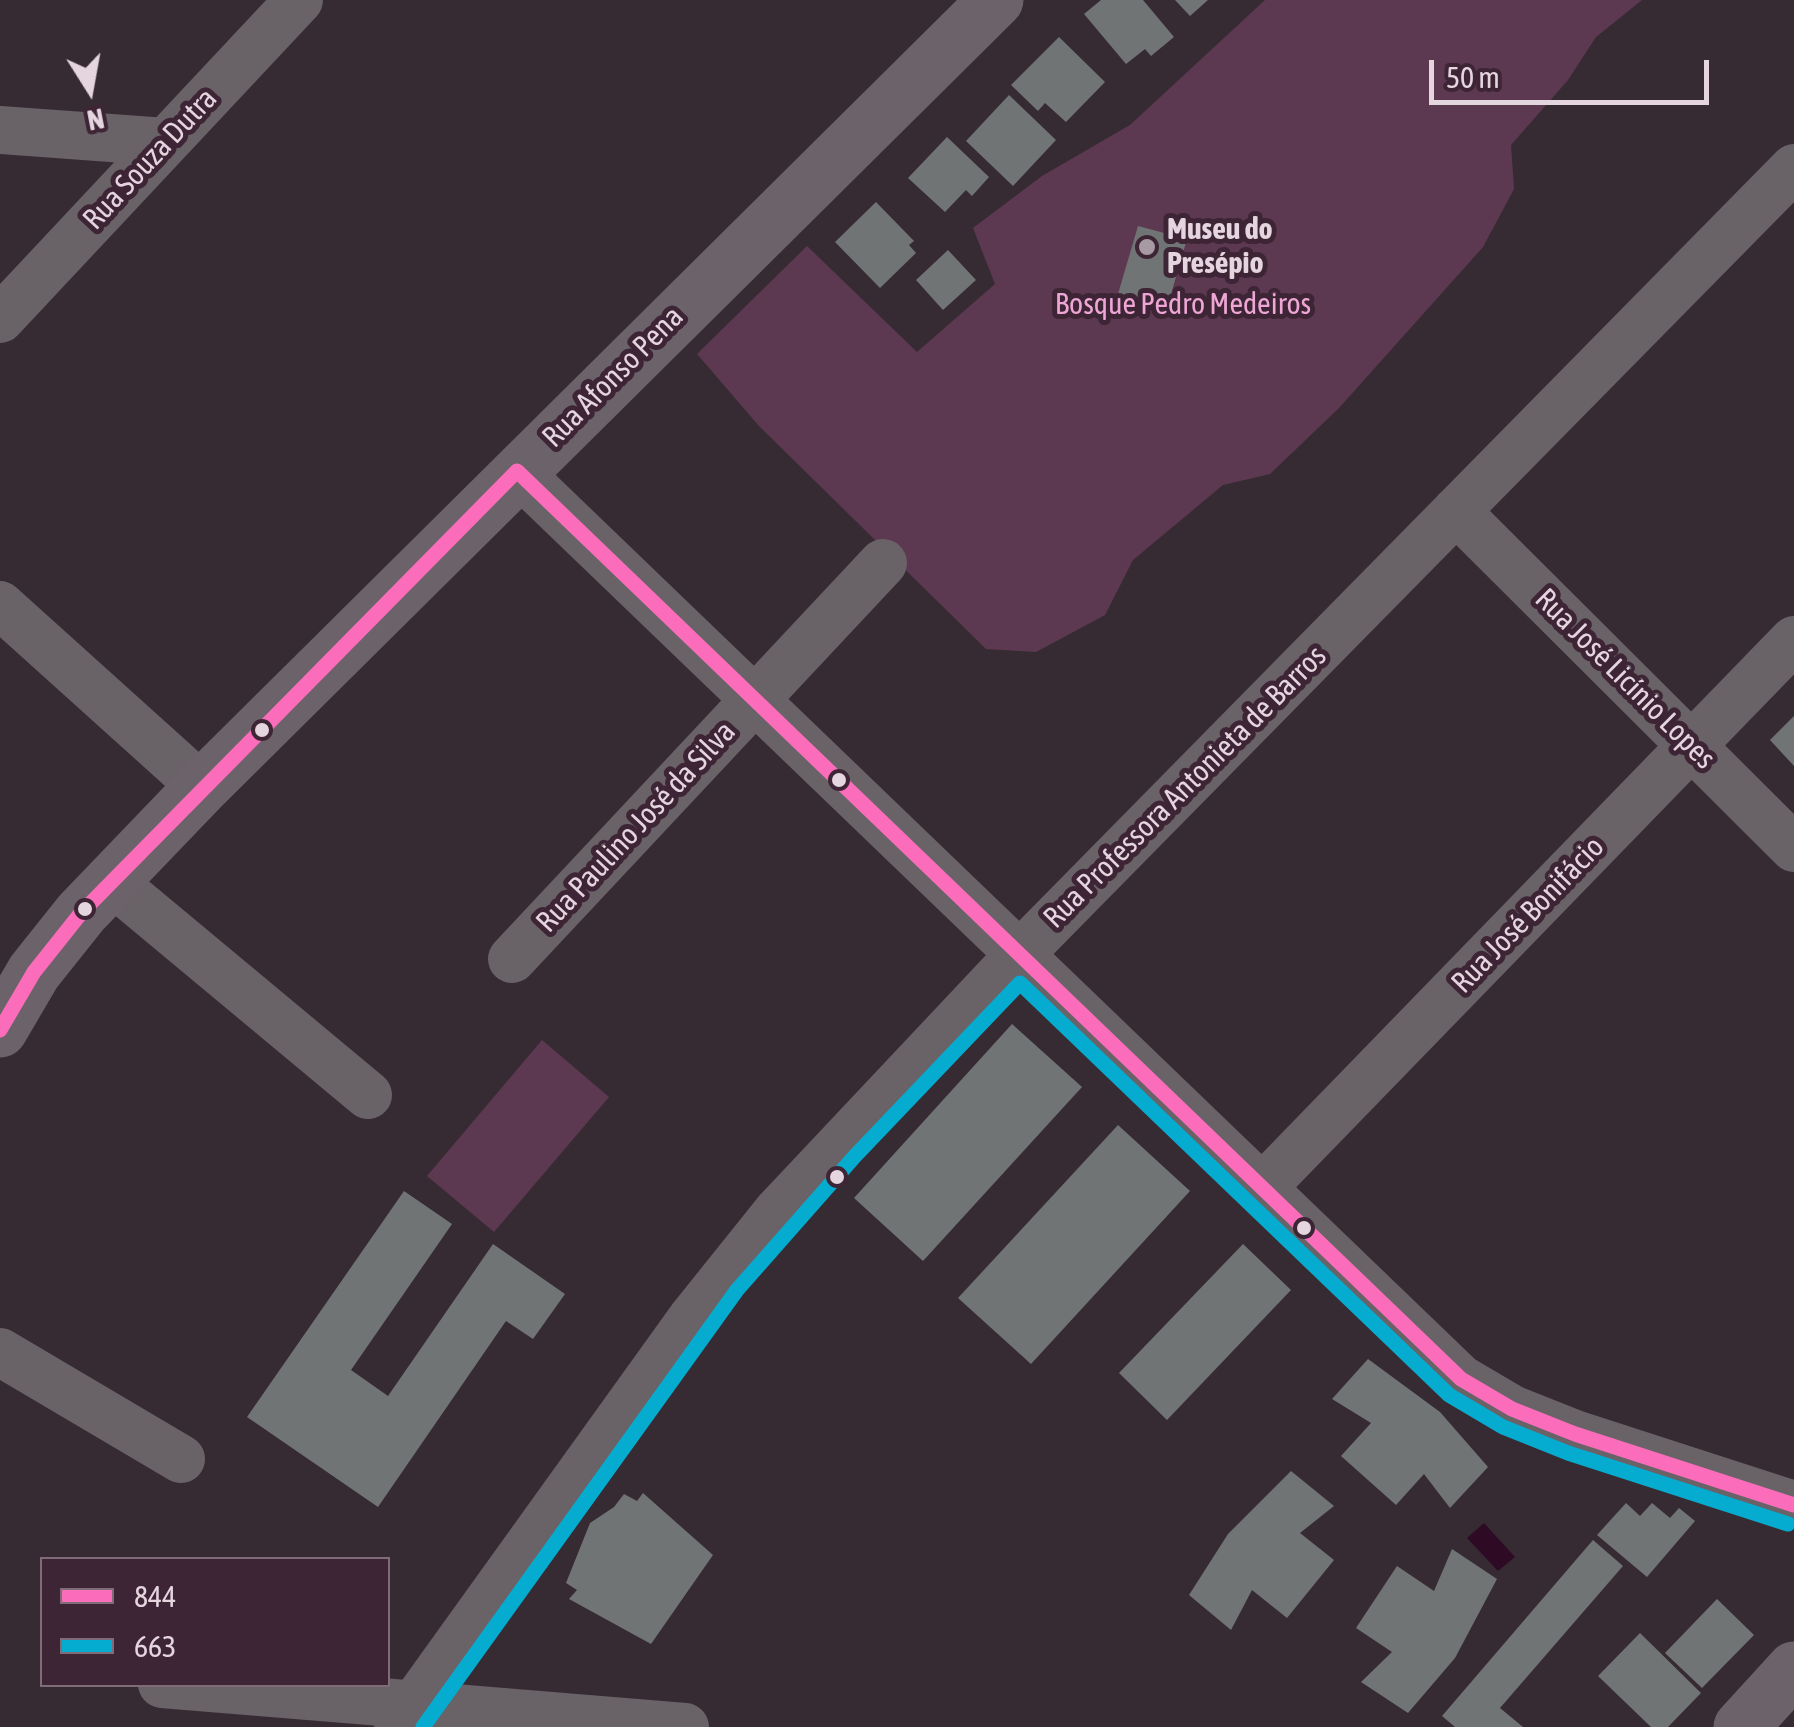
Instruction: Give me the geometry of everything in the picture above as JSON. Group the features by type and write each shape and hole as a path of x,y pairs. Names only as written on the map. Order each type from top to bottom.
{"main road":[{"name":"Rua Afonso Pena","path":"0,1030 34,972 202,787 996,0"},
{"path":"1741,1727 1794,1669"}],"street":[{"name":"Rua Souza Dutra","path":"0,319 299,0"},
{"path":"0,130 166,142"},
{"name":"Rua Professora Antonieta de Barros","path":"406,1714 721,1278 827,1156 1019,955 1794,168"},
{"path":"518,471 1462,1379 1512,1409 1575,1434 1794,1505"},
{"name":"Rua José Licínio Lopes","path":"1456,511 1794,848"},
{"name":"Rua Paulino José da Silva","path":"512,960 883,564"},
{"path":"0,606 202,787"},
{"name":"Rua José Bonifácio","path":"1261,1189 1794,640"},
{"path":"112,882 368,1094"},
{"path":"0,1352 181,1458"},
{"path":"186,1687 406,1714 685,1727"}],"green space":[{"name":"Bosque Pedro Medeiros","path":"1265,0 1642,0 1596,37 1568,80 1511,145 1514,189 1483,247 1339,408 1270,474 1223,485 1133,560 1105,615 1036,652 986,649 759,426 697,354 807,246 917,352 995,284 973,228 1042,176 1130,125"},
{"path":"542,1040 609,1097 494,1232 427,1176"}],"shaded area":[{"path":"1484,1523 1515,1557 1498,1571 1467,1538"}],"building":[{"path":"1101,0 1143,0 1174,37 1151,56 1145,49 1126,64 1084,14"},
{"path":"1175,0 1208,0 1190,16"},
{"path":"1059,37 1105,82 1066,122 1045,103 1038,111 1011,85"},
{"path":"1009,95 1056,140 1013,186 966,141"},
{"path":"947,137 989,177 972,196 966,190 945,212 908,178"},
{"path":"876,202 914,241 909,245 916,253 880,288 835,242"},
{"path":"1138,226 1187,239 1167,308 1118,294"},
{"path":"948,250 976,280 943,310 916,280"},
{"path":"1794,716 1794,766 1770,740"},
{"path":"1012,1024 1082,1087 923,1261 854,1198"},
{"path":"1118,1125 1190,1191 1031,1364 958,1298"},
{"path":"404,1191 452,1224 351,1370 388,1396 493,1244 565,1294 533,1339 506,1321 378,1507 247,1417"},
{"path":"1243,1244 1291,1290 1167,1420 1119,1373"},
{"path":"1368,1359 1440,1412 1488,1467 1450,1508 1424,1474 1396,1505 1341,1456 1371,1423 1332,1399"},
{"path":"1291,1471 1334,1506 1300,1533 1334,1560 1287,1618 1252,1590 1231,1630 1189,1595 1228,1534"},
{"path":"643,1493 713,1555 651,1644 569,1599 577,1590 566,1583 590,1523 614,1507 624,1494 637,1501"},
{"path":"1626,1503 1640,1516 1652,1503 1670,1518 1679,1508 1695,1521 1647,1577 1597,1535"},
{"path":"1593,1540 1623,1566 1500,1708 1523,1727 1455,1727 1442,1716"},
{"path":"1452,1549 1497,1579 1455,1658 1408,1713 1361,1682 1392,1652 1356,1628 1397,1566 1434,1591"},
{"path":"1717,1599 1754,1635 1702,1688 1665,1653"},
{"path":"1640,1633 1701,1693 1668,1727 1651,1727 1598,1676"}],"transit line":[{"name":"844","path":"517,471 1461,1379 1512,1409 1575,1434 1794,1505"},
{"name":"844","path":"0,1030 34,972 81,913 517,471"},
{"name":"663","path":"423,1727 737,1290 855,1156 1020,983 1449,1395 1503,1427 1568,1453 1788,1524"}],"place":[{"name":"Museu do Presépio","path":"1147,247"}]}
